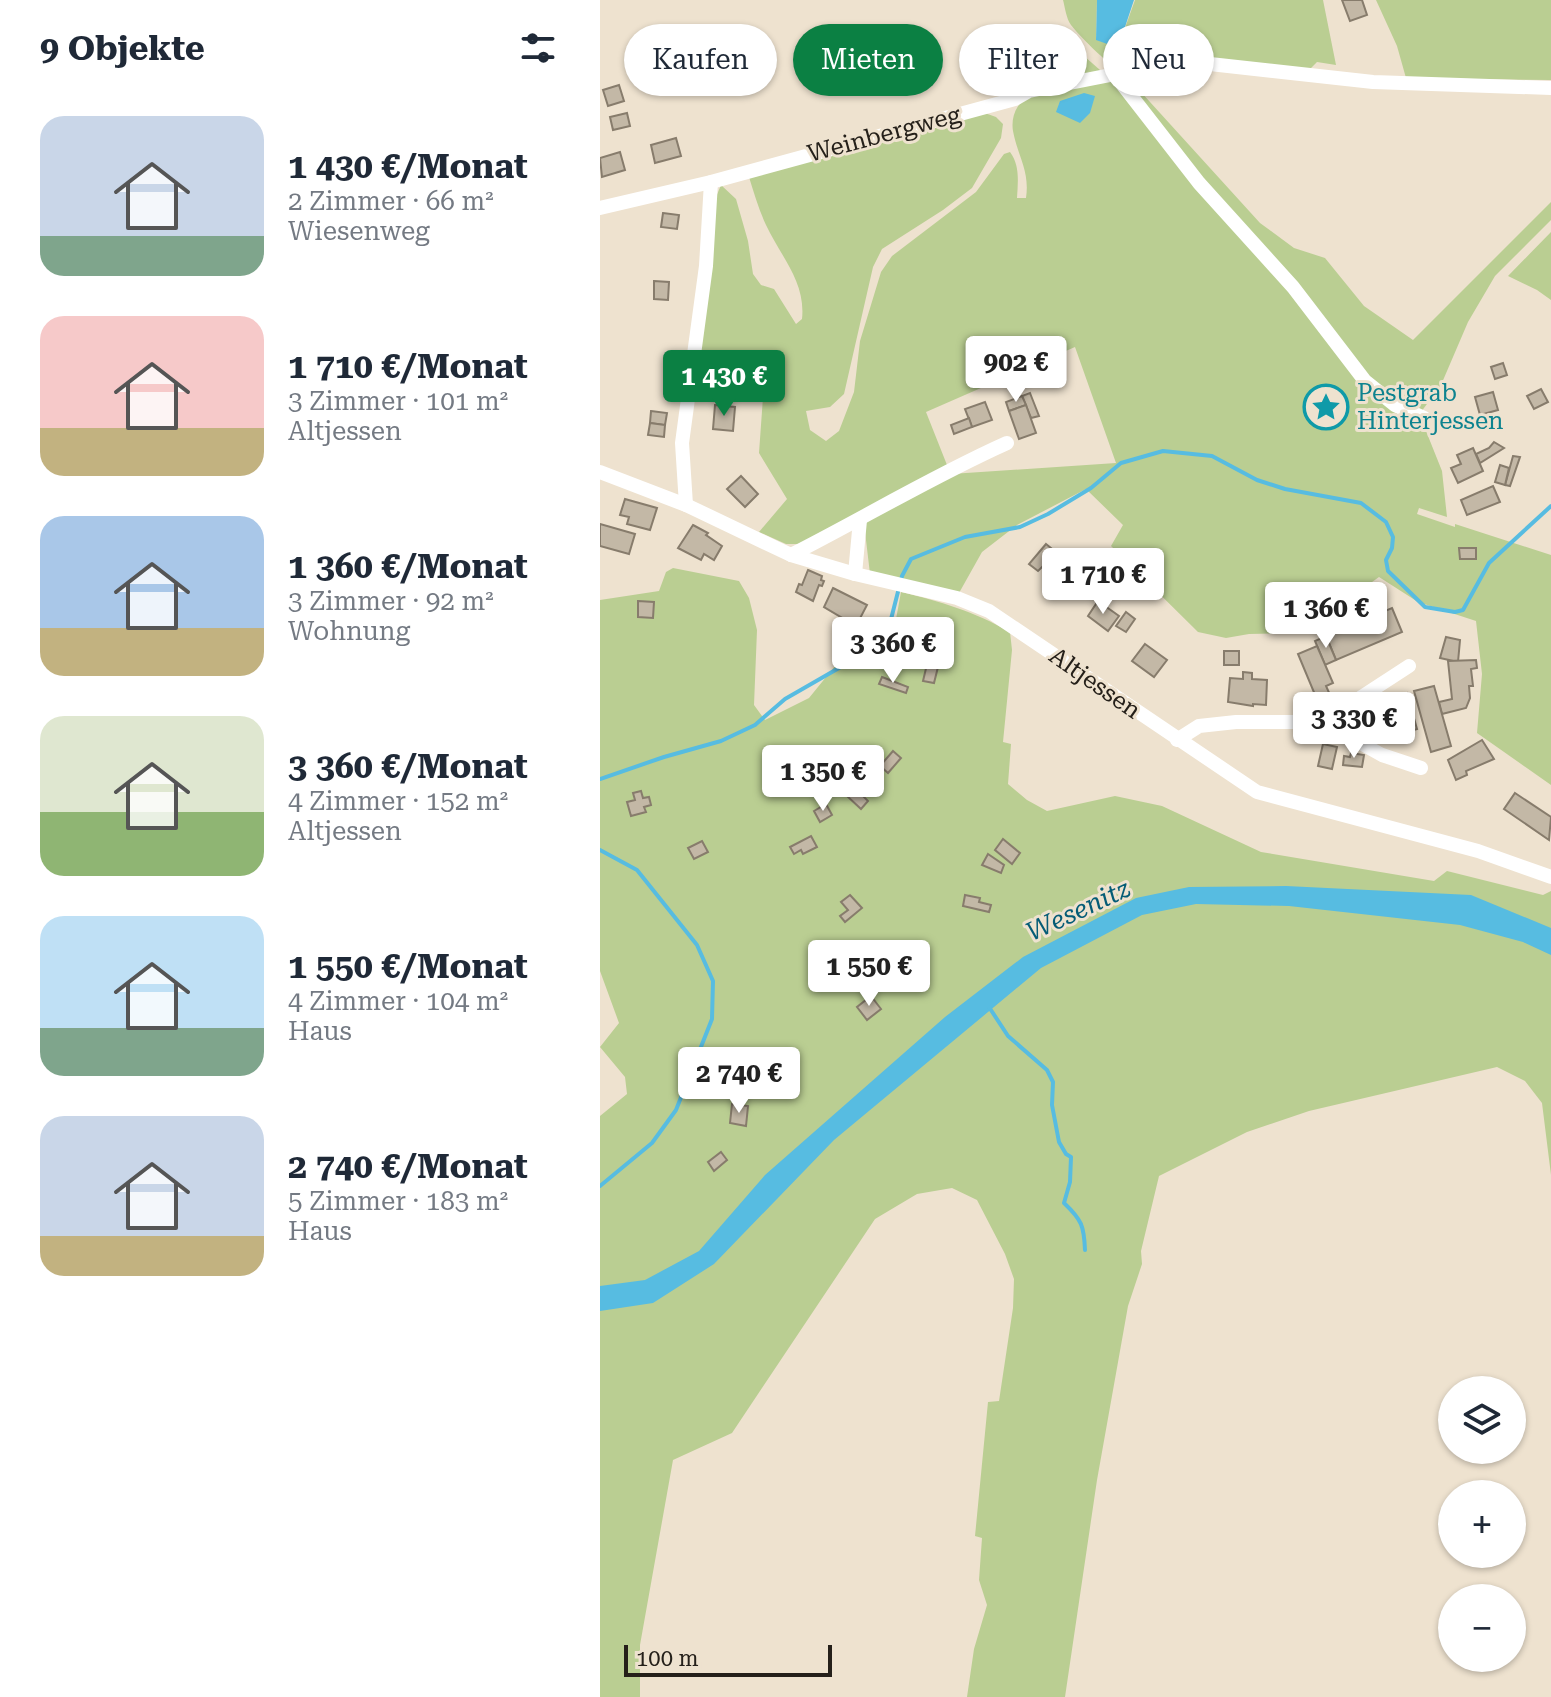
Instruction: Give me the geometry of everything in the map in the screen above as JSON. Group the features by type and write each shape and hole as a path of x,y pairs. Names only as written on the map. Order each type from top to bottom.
{"street":[{"name":"Weinbergweg","path":"1214,64 1373,82 1551,88"},
{"name":"Weinbergweg","path":"600,208 711,182 1015,99 1029,91 1103,77"},
{"path":"1131,96 1199,183 1293,287 1365,381 1395,405 1424,418"},
{"path":"686,505 682,443 706,266 711,182"},
{"path":"791,555 949,469 1007,443"},
{"name":"Altjessen","path":"600,472 686,505 791,555 957,598 989,611 1257,792 1478,851 1548,876"},
{"path":"855,574 860,520"},
{"path":"1323,722 1409,666"},
{"path":"1177,740 1199,726 1236,722 1323,722 1382,755 1421,768"}],"green space":[{"path":"1063,0 1097,0 1096,40 1103,40 1103,58 1087,42 1087,24 1071,24"},
{"path":"1135,0 1323,0 1336,65 1317,62 1310,69 1214,69 1214,24 1126,24"},
{"path":"1376,0 1551,0 1551,80 1406,78 1397,46"},
{"path":"1087,59 1100,70 1087,74"},
{"path":"1103,81 1103,96 1126,96 1289,288 1362,382 1422,421 1442,471 1447,517 1419,508 1417,514 1551,555 1551,785 1477,733 1482,674 1476,621 1418,602 1379,577 1301,633 1249,634 1226,638 1198,632 1111,546 1123,525 1086,489 1017,525 982,552 959,593 870,574 864,523 951,474 1116,463 1075,347 926,412 947,465 799,544 786,544 759,532 787,499 759,453 764,383 696,370 716,197 721,185 736,199 748,241 753,274 761,285 774,289 796,324 802,319 800,293 763,219 749,177 982,112 996,117 1003,124 1001,138 972,188 882,249 873,267 844,394 830,407 806,411 810,430 826,441 839,431 854,392 860,341 881,272 892,256 976,192 1004,154 1010,152 1015,162 1017,198 1026,198 1025,172 1013,126 1017,109 1031,96 1087,96 1087,84"},
{"path":"1137,96 1145,96 1260,223 1294,248 1325,258 1364,306 1413,340 1551,202 1551,220 1495,276 1468,322 1441,385 1421,412 1397,399 1369,377 1202,180"},
{"path":"1551,232 1551,300 1508,276"},
{"path":"673,568 739,581 749,598 757,630 754,705 765,720 809,698 844,655 854,631 877,645 894,630 901,592 957,608 1010,632 1012,650 1003,742 1011,744 1008,784 1047,811 1115,796 1162,806 1261,852 1434,881 1447,871 1543,895 1551,891 1551,1175 1542,1103 1525,1081 1497,1067 1309,1111 1247,1132 1159,1176 1141,1251 1142,1264 1128,1306 1097,1480 1065,1697 967,1697 974,1649 987,1605 979,1580 982,1538 975,1536 988,1402 999,1401 1013,1308 1014,1279 1005,1254 977,1200 952,1188 917,1194 875,1219 732,1433 673,1460 640,1645 640,1697 600,1697 600,1116 627,1094 625,1077 600,1047 619,1023 600,971 600,600 659,591 666,572"}],"water":[{"path":"1097,0 1134,0 1126,24 1103,24 1103,42 1096,40"},
{"path":"1087,94 1095,96 1090,113 1080,123 1056,112 1060,101"},
{"path":"1286,886 1471,895 1551,928 1551,955 1523,942 1460,925 1289,906 1196,904 1142,915 1041,968 834,1140 714,1264 653,1303 600,1311 600,1286 645,1280 699,1251 765,1175 945,1017 1023,957 1136,898 1189,887"}],"building":[{"path":"1342,0 1362,0 1367,15 1350,21"},
{"path":"619,85 624,101 608,106 603,90"},
{"path":"627,113 630,126 613,130 610,117"},
{"path":"676,138 681,156 655,163 651,145"},
{"path":"620,152 625,170 602,177 600,158"},
{"path":"663,213 679,215 677,229 661,227"},
{"path":"654,281 669,282 668,300 654,299"},
{"path":"1503,363 1507,375 1495,379 1491,367"},
{"path":"1541,389 1548,402 1534,409 1527,396"},
{"path":"1493,392 1498,410 1480,415 1475,397"},
{"path":"1030,393 1039,416 1031,418 1022,396"},
{"path":"1022,396 1026,405 1009,411 1006,402"},
{"path":"985,402 992,420 972,427 965,409"},
{"path":"715,405 735,407 733,431 713,429"},
{"path":"1026,405 1036,433 1019,439 1009,411"},
{"path":"651,411 667,413 665,425 650,423"},
{"path":"969,418 972,427 954,434 951,425"},
{"path":"650,423 665,425 664,437 648,435"},
{"path":"1494,442 1504,448 1480,463 1476,454"},
{"path":"1473,448 1483,471 1458,483 1451,468 1461,464 1457,455"},
{"path":"1513,456 1520,457 1510,486 1505,485"},
{"path":"1500,465 1509,468 1505,485 1495,482"},
{"path":"741,476 758,494 745,507 727,489"},
{"path":"1493,486 1500,502 1467,515 1461,500"},
{"path":"625,499 657,508 650,530 627,524 629,517 620,515"},
{"path":"600,524 635,534 629,554 600,546"},
{"path":"693,525 722,546 714,560 704,554 701,560 678,548"},
{"path":"1046,544 1068,562 1055,578 1042,567 1038,571 1029,564"},
{"path":"1459,548 1476,548 1476,559 1460,559"},
{"path":"808,570 822,576 821,580 824,581 822,586 819,585 813,601 796,592"},
{"path":"833,588 867,605 856,626 824,607"},
{"path":"638,601 654,602 653,618 638,617"},
{"path":"1098,601 1119,616 1108,631 1088,616"},
{"path":"1392,608 1402,632 1336,660 1326,636"},
{"path":"1126,612 1135,619 1126,632 1116,626"},
{"path":"1326,636 1336,660 1325,665 1315,641"},
{"path":"1446,637 1460,640 1458,662 1440,658"},
{"path":"1145,644 1167,660 1154,677 1132,661"},
{"path":"1317,646 1333,683 1326,686 1331,697 1318,702 1298,654"},
{"path":"1224,651 1239,651 1239,665 1224,665"},
{"path":"928,660 939,663 934,683 923,681"},
{"path":"1476,660 1477,668 1471,669 1473,686 1469,686 1470,698 1466,708 1442,714 1439,702 1452,699 1448,661"},
{"path":"1243,672 1252,673 1252,679 1267,680 1266,705 1228,702 1230,678 1243,679"},
{"path":"882,677 908,687 906,693 879,684"},
{"path":"1434,686 1451,746 1431,752 1414,691"},
{"path":"1407,693 1417,729 1396,735 1386,699"},
{"path":"1482,740 1494,759 1466,771 1467,775 1456,780 1448,760"},
{"path":"1323,744 1337,747 1332,769 1318,766"},
{"path":"893,751 901,758 888,773 880,766"},
{"path":"1351,753 1364,755 1362,767 1343,765 1344,756 1350,757"},
{"path":"855,788 868,801 861,809 847,796"},
{"path":"641,791 643,798 649,797 651,805 644,807 646,812 631,816 627,802 635,800 633,793"},
{"path":"1515,793 1551,817 1549,840 1504,809"},
{"path":"826,804 832,815 820,822 814,811"},
{"path":"811,836 817,847 803,854 801,850 794,854 790,847"},
{"path":"1003,839 1020,853 1012,864 995,850"},
{"path":"702,841 708,852 694,859 688,848"},
{"path":"988,854 1004,865 1001,873 982,865"},
{"path":"850,895 862,908 845,922 840,916 848,910 841,902"},
{"path":"965,895 980,898 979,902 991,905 989,912 963,906"},
{"path":"871,996 881,1009 867,1020 857,1007"},
{"path":"732,1104 748,1106 746,1126 730,1123"},
{"path":"721,1152 727,1160 714,1171 708,1162"}],"waterway":[{"path":"600,779 721,741 755,725 785,699 872,649 888,631 902,576 911,559 965,537 1020,527 1091,488 1121,463 1163,451 1212,456 1257,480 1285,489 1361,503 1386,522 1393,537 1386,560 1388,571 1425,607 1455,612 1463,610 1489,563 1551,506"},
{"path":"600,850 637,870 697,945 713,981 712,1019 676,1110 652,1143 600,1186"},
{"path":"989,1007 1008,1036 1047,1070 1053,1082 1052,1105 1059,1142 1071,1157 1070,1182 1064,1203 1081,1224 1085,1250"}],"place":[{"name":"Pestgrab Hinterjessen","path":"1326,407"}],"water label":[{"name":"Wesenitz","path":"1078,910"}]}
